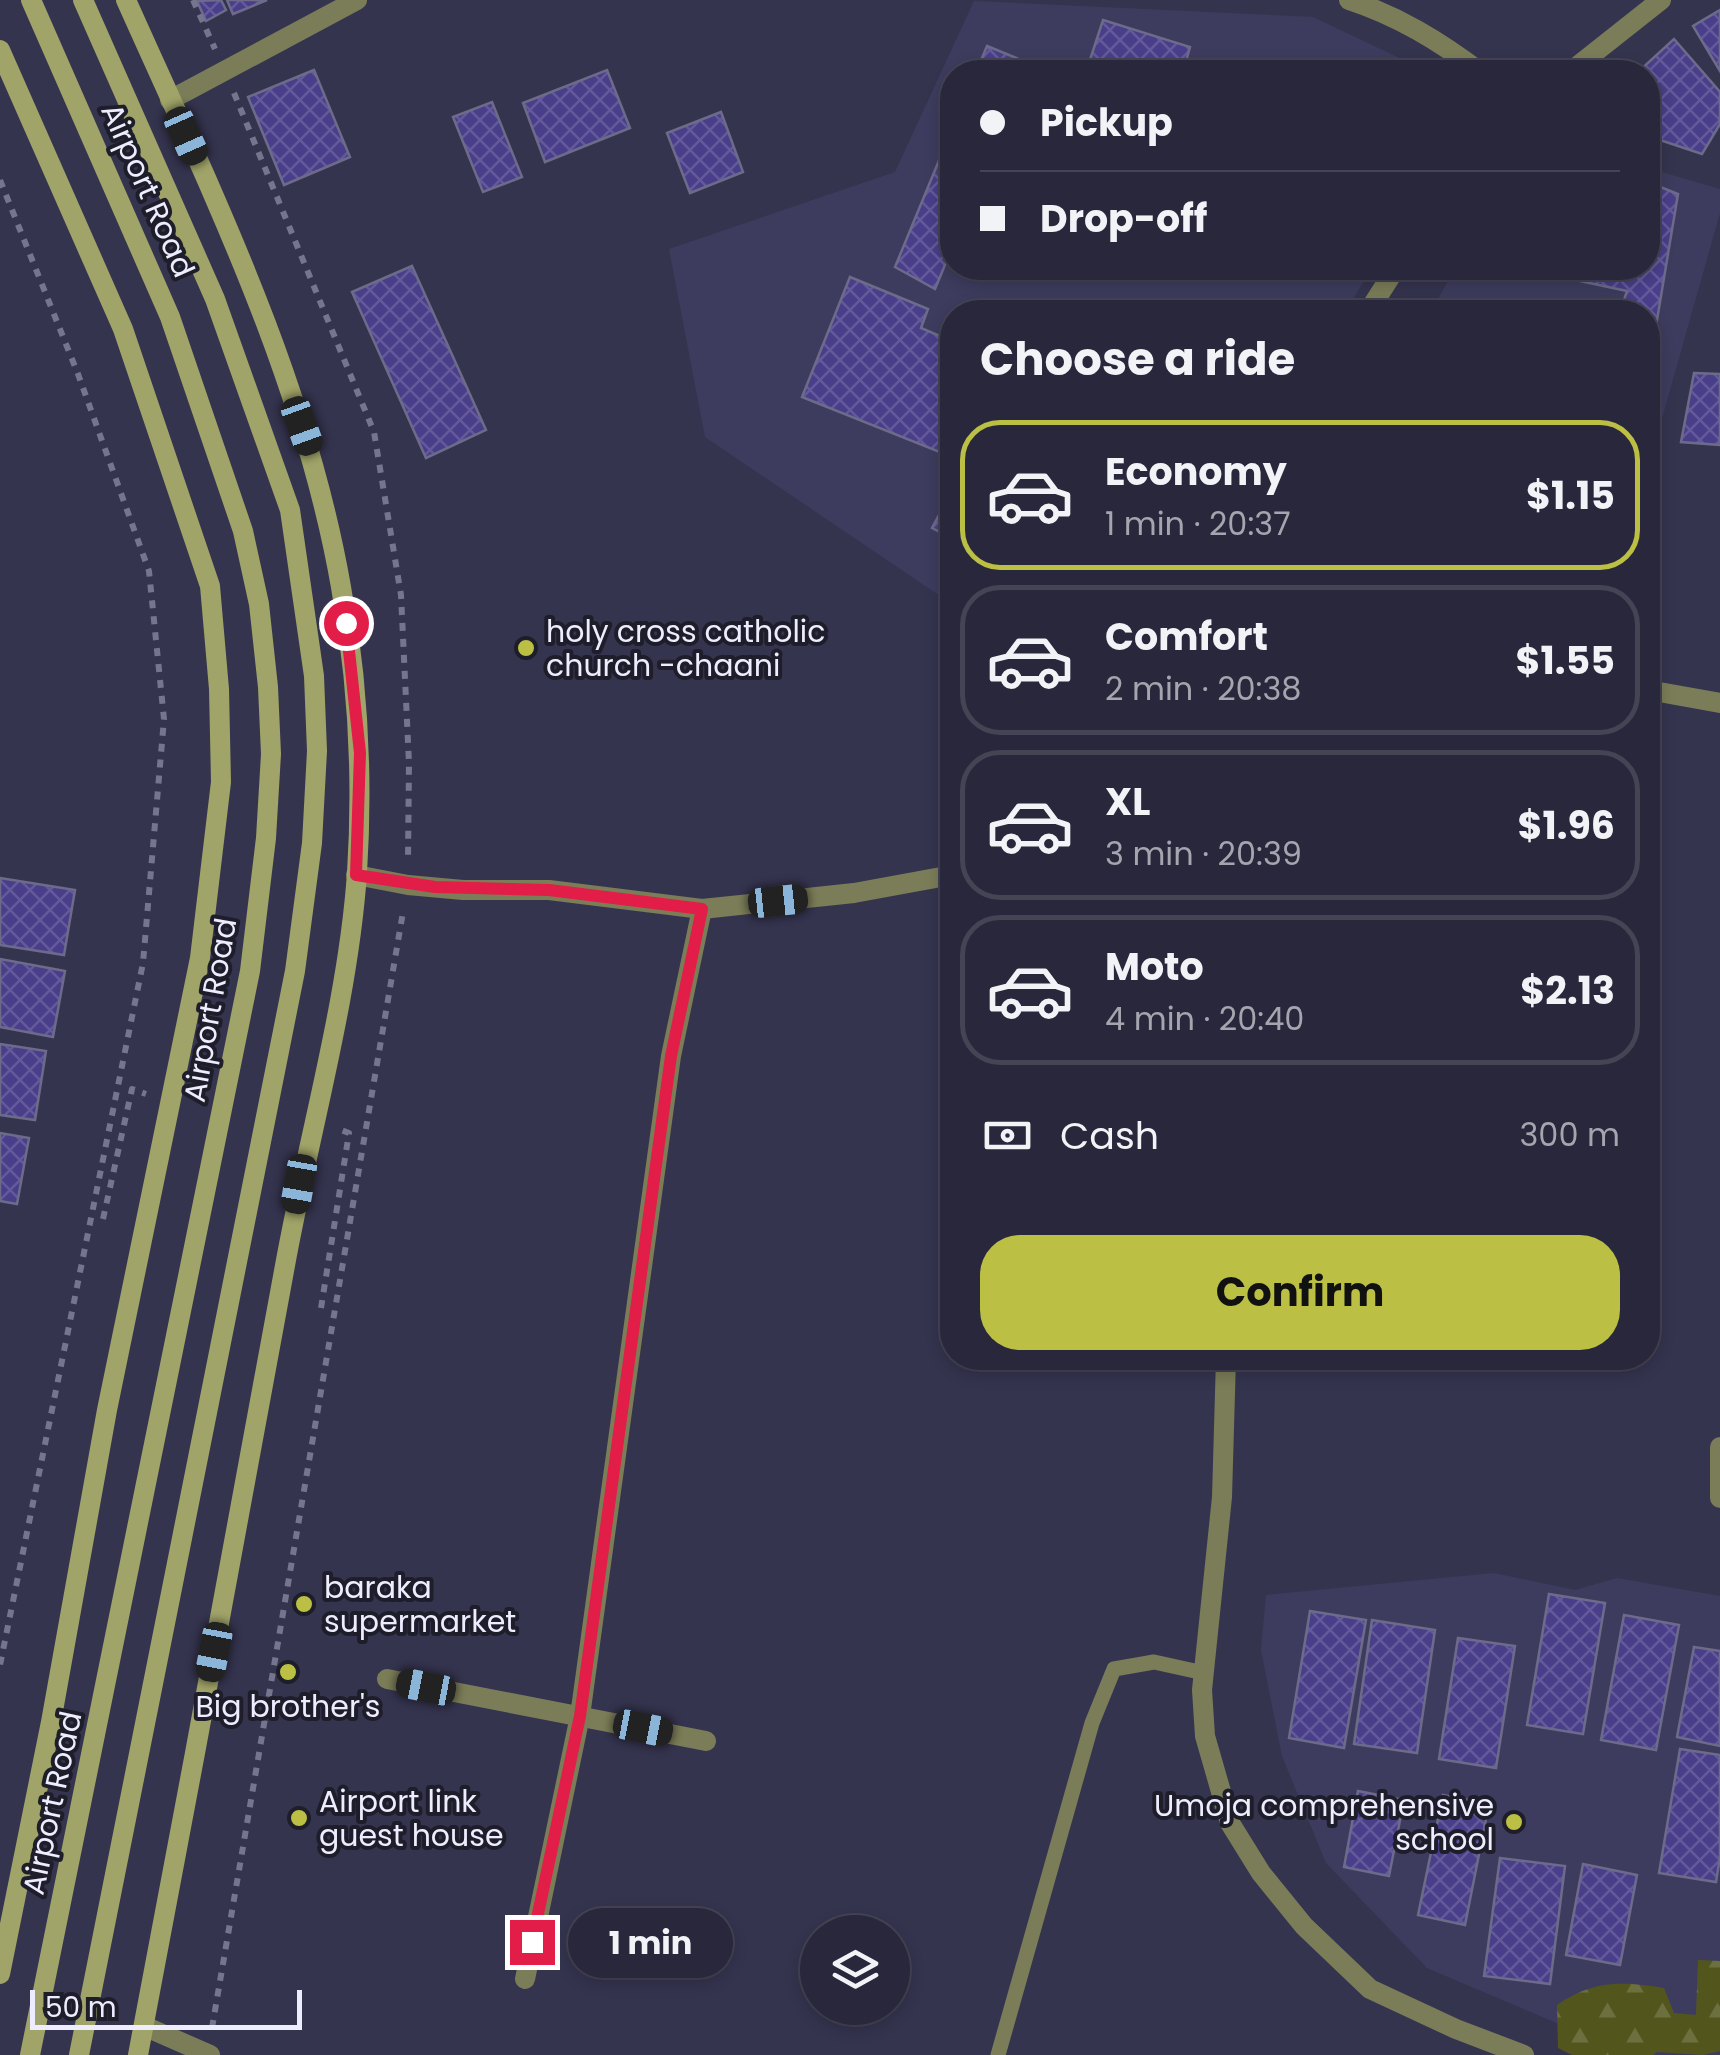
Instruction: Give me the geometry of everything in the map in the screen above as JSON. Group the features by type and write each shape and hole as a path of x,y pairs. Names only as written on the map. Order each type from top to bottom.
{"main road":[{"name":"Airport Road","path":"30,2055 250,971 266,838 270,754 259,604 243,531 170,316 31,0"},
{"name":"Airport Road","path":"78,2055 191,1506 295,971 312,842 317,751 314,676 290,510 216,298 83,0"},
{"path":"126,0 251,282 315,462 342,590 360,753 356,875 334,1018 299,1184 138,2055"},
{"path":"0,50 123,329 210,586 219,688 221,782 200,958 107,1410 0,1974"}],"street":[{"path":"170,100 356,0"},
{"path":"1349,0 1385,12 1464,60"},
{"path":"1585,60 1661,0"},
{"path":"1660,692 1720,703"},
{"path":"356,875 463,890 549,890 702,909 854,893 940,877"},
{"path":"525,1979 580,1716 671,1056 702,909"},
{"path":"1226,1370 1222,1498 1204,1673 1205,1736 1230,1824 1260,1873 1304,1926 1370,1989 1524,2055"},
{"path":"1720,1447 1720,1498"},
{"path":"387,1679 706,1741"},
{"path":"144,2026 210,2055"}],"lane":[{"path":"998,2055 1092,1723 1114,1669 1154,1662 1204,1673"}],"path":[{"path":"0,180 78,374 149,571 164,718 143,963 0,1665"}],"shaded area":[{"path":"974,1 1313,17 1404,60 947,60"},
{"path":"940,75 940,280 1365,280 1352,300 940,300 940,596 705,437 669,249 895,172"},
{"path":"1660,172 1720,189 1720,213 1660,425 1660,300 1438,300 1448,280 1660,280"},
{"name":"Umoja comprehensive school","path":"1494,1573 1575,1590 1617,1578 1720,1596 1720,2055 1632,2055 1427,1968 1326,1863 1282,1756 1261,1650 1266,1595"}],"green space":[{"path":"1698,1960 1720,1961 1720,2051 1703,2055 1572,2055 1558,2048 1557,2005 1583,1991 1608,1984 1664,1988 1674,2013 1696,2015"}],"building":[{"path":"221,0 226,10 206,21 197,1"},
{"path":"227,0 267,0 233,14"},
{"path":"1720,10 1720,71 1693,26"},
{"path":"1103,20 1190,47 1186,60 1090,60"},
{"path":"1674,39 1720,92 1720,124 1702,154 1660,140 1660,60 1651,60"},
{"path":"987,46 1021,60 981,60"},
{"path":"314,70 350,157 284,185 248,97"},
{"path":"607,70 630,128 545,162 523,103"},
{"path":"492,102 522,177 483,192 453,117"},
{"path":"721,112 743,172 690,193 667,133"},
{"path":"940,158 940,277 935,289 895,267"},
{"path":"1660,187 1678,194 1660,302 1624,300 1627,291 1575,280 1660,280"},
{"path":"412,266 486,430 426,458 352,292"},
{"path":"850,277 928,309 921,328 940,336 940,452 802,397"},
{"path":"1694,373 1720,374 1720,445 1681,442"},
{"path":"940,513 940,532 932,528"},
{"path":"0,878 75,890 64,955 0,945"},
{"path":"0,959 65,971 53,1037 0,1027"},
{"path":"0,1044 46,1051 35,1120 0,1115"},
{"path":"0,1133 29,1138 17,1204 0,1201"},
{"path":"1549,1594 1605,1603 1583,1734 1527,1725"},
{"path":"1310,1611 1366,1620 1344,1748 1289,1738"},
{"path":"1624,1615 1679,1625 1656,1750 1601,1740"},
{"path":"1372,1620 1435,1630 1417,1753 1354,1744"},
{"path":"1458,1638 1515,1646 1496,1768 1439,1759"},
{"path":"1694,1647 1720,1651 1720,1746 1677,1737"},
{"path":"1680,1749 1720,1755 1720,1857 1716,1882 1659,1873"},
{"path":"1358,1791 1404,1800 1389,1876 1344,1867"},
{"path":"1443,1795 1489,1804 1465,1925 1418,1915"},
{"path":"1500,1858 1565,1866 1550,1984 1484,1976"},
{"path":"1583,1864 1637,1875 1620,1965 1566,1955"}],"place":[{"name":"holy cross catholic church -chaani","path":"526,648"},
{"name":"baraka supermarket","path":"304,1604"},
{"name":"Big brother's","path":"288,1672"},
{"name":"Airport link guest house","path":"299,1818"},
{"name":"Umoja comprehensive school","path":"1514,1822"}],"route":[{"path":"346,623 360,753 356,875 463,890 549,890 702,909 671,1056 580,1716 532,1942"}]}
